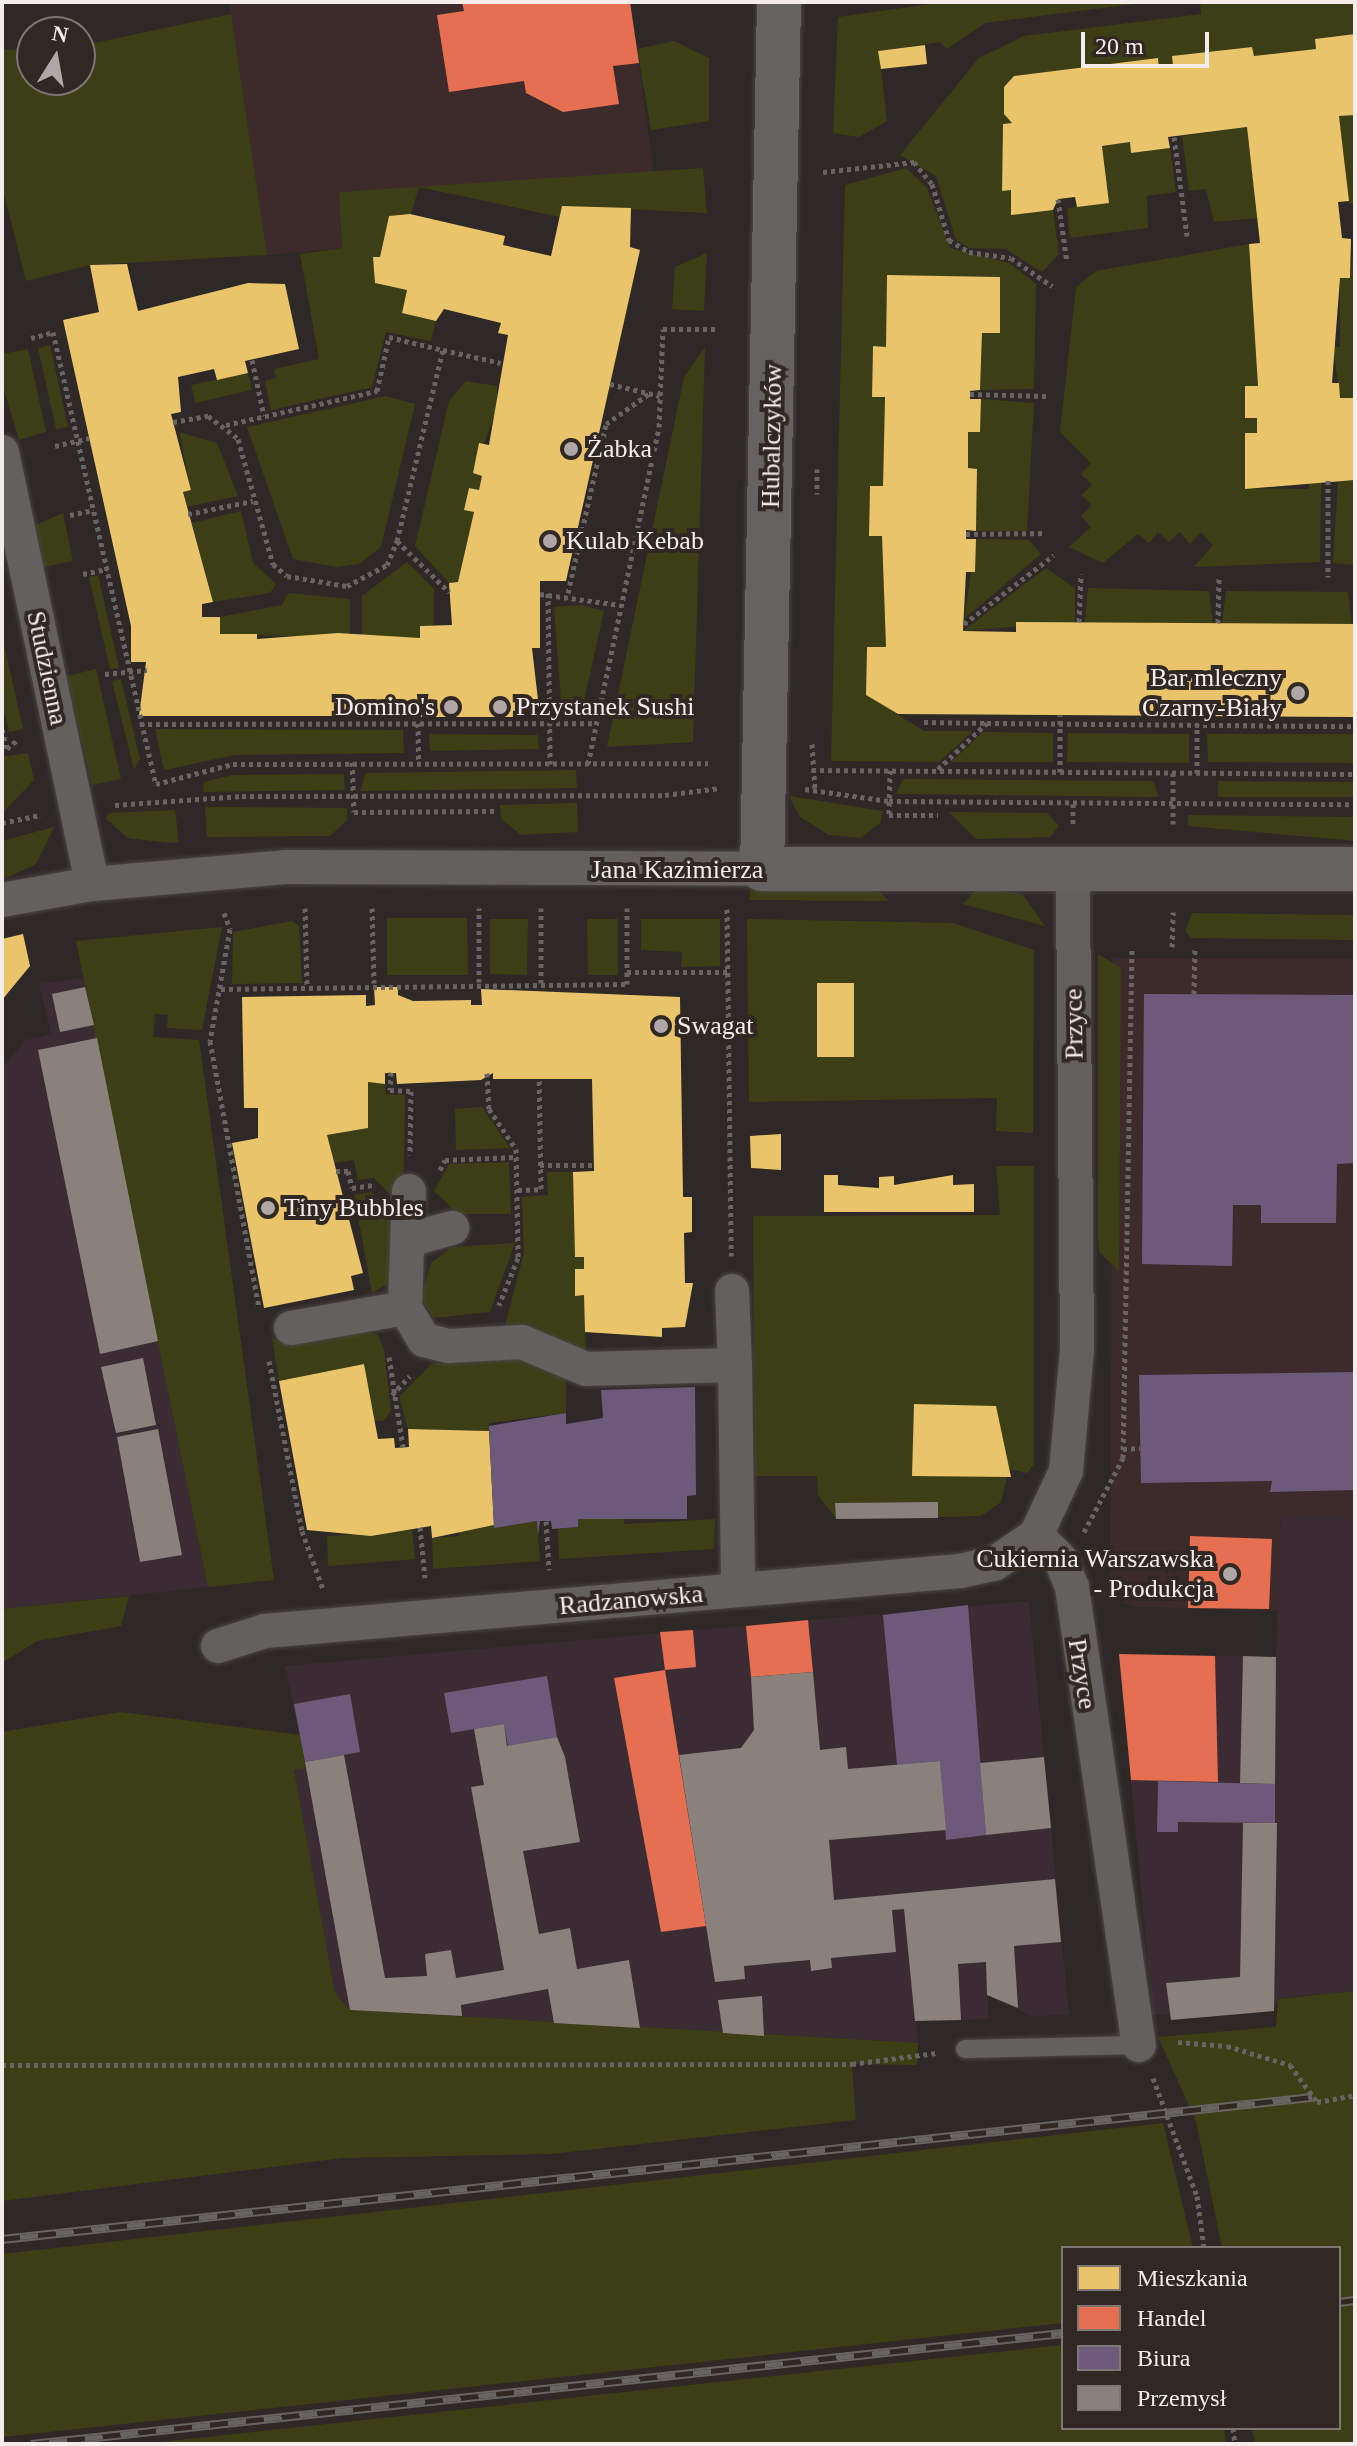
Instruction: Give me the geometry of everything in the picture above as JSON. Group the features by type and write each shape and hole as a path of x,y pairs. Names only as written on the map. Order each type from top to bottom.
{"street":[{"name":"Hubalczyków","path":"762,869 779,2"},
{"name":"Studzienna","path":"2,452 79,809 92,884"},
{"name":"Jana Kazimierza","path":"2,900 92,884 285,867 1355,869"},
{"name":"Przyce","path":"1073,867 1077,1349 1066,1471 1036,1535 1061,1560 1072,1587 1139,2045"},
{"path":"395,1310 408,1240 409,1191"},
{"path":"408,1240 452,1228"},
{"path":"732,1291 738,1590"},
{"path":"273,1333 395,1310"},
{"path":"395,1310 415,1332 435,1344 522,1342 586,1369 735,1365"},
{"name":"Radzanowska","path":"218,1646 265,1631 960,1571 994,1564 1036,1535"}],"lane":[{"path":"965,2049 1139,2045"}],"path":[{"path":"1174,137 1187,236"},
{"path":"823,172 914,162 932,184 949,240 969,252 1011,258 1052,286"},
{"path":"1058,199 1067,262"},
{"path":"588,764 660,396 663,329 717,329"},
{"path":"31,338 53,332 107,569 126,670 156,784 233,764 708,763"},
{"path":"226,425 377,391 389,337 501,363"},
{"path":"173,422 208,416 226,425 238,439 266,551 287,576 347,586 387,565 397,541 443,350"},
{"path":"252,360 264,416"},
{"path":"610,384 660,396"},
{"path":"568,593 606,424 650,393"},
{"path":"970,394 1047,396"},
{"path":"55,446 89,438"},
{"path":"1328,480 1328,577"},
{"path":"188,514 253,501"},
{"path":"70,515 93,510"},
{"path":"966,534 1046,533"},
{"path":"397,541 449,592"},
{"path":"964,624 1054,555"},
{"path":"83,574 107,569"},
{"path":"1079,622 1081,574"},
{"path":"1218,623 1219,578"},
{"path":"548,593 550,764"},
{"path":"540,594 568,593 620,605"},
{"path":"105,674 147,670"},
{"path":"1060,715 1060,772"},
{"path":"924,722 1355,726"},
{"path":"418,723 419,763"},
{"path":"140,724 594,723"},
{"path":"937,771 987,723"},
{"path":"1197,724 1197,773"},
{"path":"2,729 4,743"},
{"path":"352,762 354,812 497,811"},
{"path":"798,768 1355,774"},
{"path":"890,770 889,815 938,815"},
{"path":"1173,772 1173,824"},
{"path":"797,786 889,801 1355,804"},
{"path":"2,823 79,809 353,796 665,795 726,787"},
{"path":"1172,947 1173,900"},
{"path":"305,908 307,985"},
{"path":"372,908 374,983"},
{"path":"479,908 479,982"},
{"path":"541,908 541,983"},
{"path":"221,989 374,983 627,984 627,908"},
{"path":"727,909 731,1220"},
{"path":"224,913 230,929 210,1041 273,1333 302,1531 325,1594"},
{"path":"1061,1560 1101,1509 1123,1449 1132,947"},
{"path":"1194,994 1195,948"},
{"path":"627,972 727,972"},
{"path":"391,1072 390,1090 411,1091 409,1191 429,1190 445,1160 517,1157"},
{"path":"487,1073 489,1109 517,1157 518,1258 500,1296 502,1341"},
{"path":"518,1190 541,1189 539,1079"},
{"path":"540,1165 594,1165"},
{"path":"395,1310 403,1447"},
{"path":"1123,1449 1140,1448"},
{"path":"546,1521 549,1560"},
{"path":"420,1527 426,1583"},
{"path":"1204,2246 1185,2158 1139,2045 1236,2048 1290,2065 1317,2102 1355,2095"},
{"path":"2,2065 852,2064 965,2049"}],"shaded area":[{"path":"229,2 630,2 654,173 339,192 342,248 267,255"},
{"path":"1113,958 1355,959 1355,1516 1281,1517 1278,1610 1133,1607 1110,1595"},
{"path":"84,978 208,1587 2,1609 2,1068 26,1040 51,1034 39,984"},
{"path":"1355,1516 1355,1991 1278,1998 1274,2011 1153,2015 1119,1654 1276,1657 1281,1517"},
{"path":"1029,1601 1069,2015 1031,2016 987,1995 989,2019 916,2021 918,2043 350,2010 335,1993 294,1770 306,1767 285,1666"}],"green space":[{"path":"945,2 1150,2 985,23 947,49 940,42 879,51 887,121 859,137 833,133 838,17"},
{"path":"1200,2 1355,2 1355,34 1315,39 1316,49 1254,56 1252,47 1173,56 1173,66 1159,68 1158,58 1014,76 1004,87 1004,113 1012,123 1003,124 1002,191 1011,190 1011,214 1053,210 1059,254 1042,272 1006,249 970,248 956,240 936,176 900,155 979,58 1024,36 1201,14"},
{"path":"231,14 267,255 90,265 26,281 2,186 2,49 16,50 16,96 96,96 96,43"},
{"path":"674,41 709,58 709,121 651,130 637,49"},
{"path":"1355,115 1355,204 1349,204 1339,116"},
{"path":"1247,127 1258,218 1214,222 1206,189 1189,191 1182,136"},
{"path":"1130,142 1132,153 1170,148 1176,192 1147,196 1148,228 1070,238 1067,208 1109,202 1102,146"},
{"path":"703,168 707,213 563,206 560,217 419,187 409,220 389,216 380,257 373,258 375,283 407,290 402,313 436,321 431,341 386,332 372,387 271,410 265,381 276,378 274,369 319,359 300,254 342,248 339,192"},
{"path":"906,168 927,188 950,248 1009,263 1036,284 1034,389 980,390 982,333 1000,333 1000,277 887,275 886,347 873,347 872,396 885,397 883,486 870,486 869,535 882,536 886,647 867,648 866,695 924,731 973,731 939,762 831,761 845,185"},
{"path":"1355,238 1355,398 1340,398 1333,347 1340,347 1340,278 1350,278"},
{"path":"1249,244 1258,386 1245,417 1257,418 1257,433 1246,433 1245,488 1309,489 1309,480 1321,480 1320,562 1194,567 1213,545 1201,532 1190,544 1180,532 1169,542 1158,532 1149,543 1138,534 1103,563 1069,547 1091,527 1081,516 1092,505 1081,495 1092,485 1081,474 1091,463 1060,432 1076,287 1096,271"},
{"path":"707,253 704,311 672,309 675,267"},
{"path":"50,345 68,427 56,429 38,348"},
{"path":"705,347 693,742 607,747 684,377"},
{"path":"28,349 46,432 19,440 2,383 2,354"},
{"path":"248,373 252,390 195,403 191,385"},
{"path":"466,381 497,386 497,408 473,473 482,476 479,490 469,488 464,510 474,512 458,582 449,583 415,546 449,401"},
{"path":"386,396 415,404 381,547 359,564 336,567 293,559 247,427"},
{"path":"981,399 1034,403 1027,531 976,531 977,469 968,468 968,432 980,432"},
{"path":"179,432 217,443 238,496 186,507 183,492 191,490"},
{"path":"1338,480 1355,480 1355,565 1333,563"},
{"path":"241,511 253,563 276,584 270,593 213,602 192,523"},
{"path":"63,513 73,561 44,567 36,525"},
{"path":"976,539 1029,540 1041,554 964,619"},
{"path":"407,562 434,589 434,625 420,626 420,638 362,638 362,596"},
{"path":"1046,568 1075,588 1075,622 963,631"},
{"path":"98,575 119,668 110,669 89,577"},
{"path":"1088,588 1209,591 1213,623 1085,623"},
{"path":"1226,591 1348,592 1352,624 1222,624"},
{"path":"288,593 350,599 350,638 220,634 220,617 282,605"},
{"path":"582,605 604,611 581,715 562,715 554,607"},
{"path":"2,635 23,729 9,732 2,702"},
{"path":"96,669 121,779 92,785 67,676"},
{"path":"121,679 140,759 134,770 112,681"},
{"path":"155,729 403,730 404,753 235,755 164,770"},
{"path":"983,732 1053,733 1053,762 951,762"},
{"path":"1068,733 1189,734 1189,763 1067,762"},
{"path":"429,734 538,735 539,749 430,751"},
{"path":"1207,734 1355,734 1355,763 1208,762"},
{"path":"28,753 34,780 2,813 2,757"},
{"path":"576,770 577,788 360,791 366,773"},
{"path":"344,774 345,790 203,792 204,782 232,775"},
{"path":"903,779 1153,781 1159,797 896,794"},
{"path":"1218,781 1355,782 1355,797 1218,797"},
{"path":"789,796 882,811 881,822 861,838 829,835 800,817"},
{"path":"577,803 578,832 521,835 501,819 500,805"},
{"path":"205,807 347,808 347,820 330,836 207,837"},
{"path":"175,810 179,842 128,838 106,819 109,813"},
{"path":"949,812 1047,813 1059,826 1050,837 976,839"},
{"path":"1188,815 1355,817 1355,841 1188,826"},
{"path":"54,827 36,864 2,880 2,841"},
{"path":"870,883 889,901 749,900 750,890"},
{"path":"980,885 1023,895 1045,926 963,904"},
{"path":"1192,913 1355,915 1355,940 1191,938 1185,931"},
{"path":"387,918 467,918 468,975 387,975"},
{"path":"490,919 528,919 527,975 490,974"},
{"path":"587,919 618,919 618,975 588,975"},
{"path":"641,919 720,919 720,966 681,967 682,952 641,950"},
{"path":"747,919 953,923 1034,950 1033,1133 996,1131 997,1098 749,1102"},
{"path":"292,921 299,926 302,983 232,984 233,932"},
{"path":"222,927 202,1030 167,1028 168,1015 155,1014 153,1037 199,1040 274,1580 208,1587 76,941"},
{"path":"1098,954 1121,968 1119,1271 1099,1252 1098,1239"},
{"path":"368,1082 385,1084 386,1094 405,1095 403,1209 374,1178 358,1180 354,1160 334,1163 331,1155 327,1135 368,1128"},
{"path":"482,1107 510,1148 456,1150 455,1109"},
{"path":"509,1162 511,1214 458,1214 434,1191 449,1164"},
{"path":"996,1166 1034,1166 1034,1464 1027,1473 1009,1469 1001,1502 981,1516 836,1519 818,1495 817,1476 755,1476 753,1216 1000,1215"},
{"path":"547,1172 573,1172 575,1257 584,1257 584,1269 575,1269 575,1295 584,1295 586,1356 505,1326 524,1252 522,1197 548,1195"},
{"path":"371,1192 403,1223 391,1282 372,1293 354,1195"},
{"path":"515,1243 490,1312 433,1318 421,1297 431,1263 452,1247"},
{"path":"362,1330 378,1335 384,1350 391,1410 385,1420 375,1421 364,1364 279,1381 272,1339"},
{"path":"512,1354 566,1378 566,1413 489,1423 489,1431 408,1429 399,1397 431,1364"},
{"path":"623,1516 624,1524 715,1519 714,1549 559,1559 558,1529 578,1527 578,1519"},
{"path":"537,1521 540,1561 433,1569 432,1538 459,1536 458,1527"},
{"path":"412,1530 415,1559 328,1566 327,1536"},
{"path":"129,1596 121,1626 37,1641 2,1663 2,1609"},
{"path":"121,1712 300,1735 306,1768 294,1770 300,1803 335,1993 350,2010 918,2043 917,2065 852,2064 856,2120 551,2154 343,2158 2,2201 2,1732"},
{"path":"1355,1991 1355,2444 1255,2444 1252,2430 1341,2430 1341,2246 1222,2246 1196,2121 1158,2037 1276,2027 1278,1999"},
{"path":"1163,2123 1193,2246 1061,2246 1061,2323 2,2437 2,2254"},
{"path":"1061,2345 1061,2430 1224,2430 1226,2444 141,2444"}],"building: Mieszkania":[{"path":"1355,34 1355,115 1339,116 1349,201 1338,202 1342,238 1351,239 1350,278 1340,278 1332,383 1339,383 1340,398 1355,398 1355,480 1245,489 1245,433 1257,433 1257,418 1245,418 1245,386 1258,386 1249,244 1260,243 1247,127 1168,137 1170,148 1131,153 1130,142 1102,146 1109,203 1077,207 1075,197 1058,199 1053,210 1011,215 1011,190 1002,191 1003,124 1012,123 1004,114 1004,87 1014,76 1158,58 1159,68 1173,66 1172,56 1252,47 1254,56 1316,49 1315,39"},
{"path":"925,45 927,64 881,69 878,51"},
{"path":"562,206 631,208 630,247 640,250 566,581 540,581 540,648 532,648 540,717 363,717 364,709 348,710 348,716 139,716 146,662 131,662 131,626 63,320 99,312 90,265 127,264 138,311 248,283 285,284 299,349 245,361 248,373 217,380 214,369 178,377 181,412 171,414 191,490 183,492 213,602 202,604 202,617 220,617 220,634 257,634 257,639 338,633 420,638 420,626 452,625 449,583 458,582 474,512 464,510 469,488 479,490 482,476 473,473 479,443 489,445 508,335 498,333 501,323 444,309 436,321 402,313 407,290 375,283 373,257 380,257 389,216 410,214 505,236 503,245 551,256"},
{"path":"887,275 1000,277 1000,333 982,333 980,390 970,391 970,399 981,399 980,432 968,432 968,468 977,469 976,531 966,530 966,539 976,539 975,572 966,572 963,631 1016,632 1016,622 1355,624 1355,717 898,714 866,695 867,647 886,647 882,536 869,536 870,486 883,486 885,397 872,397 873,346 886,347"},
{"path":"23,934 30,966 2,1000 2,939"},
{"path":"817,983 854,983 854,1057 817,1057"},
{"path":"374,987 398,987 398,995 413,1001 471,1000 471,1005 482,1005 481,989 680,997 683,1197 692,1197 692,1232 684,1233 685,1283 693,1283 685,1327 662,1328 662,1337 585,1332 584,1295 575,1296 575,1269 584,1269 584,1257 575,1257 573,1172 594,1171 592,1079 493,1079 493,1073 481,1080 397,1084 396,1073 385,1073 385,1084 368,1082 368,1128 327,1135 363,1273 351,1276 354,1290 264,1308 232,1143 258,1138 258,1108 244,1108 242,997 366,995 366,1006 375,1005"},
{"path":"781,1134 781,1170 751,1168 750,1136"},
{"path":"824,1175 838,1175 838,1185 879,1188 879,1177 894,1176 894,1185 953,1175 953,1185 974,1184 974,1212 824,1212"},
{"path":"364,1364 378,1439 394,1438 395,1448 409,1447 408,1429 489,1431 494,1525 432,1538 431,1526 371,1536 307,1530 279,1381"},
{"path":"914,1404 996,1406 1011,1477 912,1476"}],"building: Handel":[{"path":"462,2 630,2 639,63 613,66 619,104 563,112 526,93 524,81 449,92 437,15 464,11"},
{"name":"Cukiernia Warszawska - Produkcja","path":"1190,1536 1272,1539 1269,1609 1188,1608"},
{"path":"808,1620 813,1672 751,1677 746,1626"},
{"path":"693,1630 696,1667 665,1670 660,1632"},
{"path":"1119,1654 1215,1656 1218,1782 1131,1780"},
{"path":"665,1670 706,1926 661,1932 614,1678"}],"building: Biura":[{"path":"1144,994 1355,995 1355,1163 1337,1164 1336,1223 1261,1223 1261,1205 1233,1205 1232,1266 1142,1264"},
{"path":"1355,1372 1355,1490 1270,1492 1272,1481 1141,1483 1139,1375"},
{"path":"695,1387 696,1495 687,1496 687,1519 578,1519 578,1527 552,1529 551,1521 540,1521 538,1535 537,1521 494,1528 489,1426 566,1413 566,1424 603,1418 601,1390"},
{"path":"968,1605 986,1835 946,1840 940,1761 897,1765 883,1615"},
{"path":"547,1676 557,1737 508,1746 504,1724 451,1733 444,1693"},
{"path":"350,1694 360,1752 305,1762 294,1704"},
{"path":"1158,1781 1275,1784 1275,1823 1178,1822 1178,1832 1157,1832"}],"building: Przemysł":[{"path":"85,987 94,1025 60,1032 52,994"},
{"path":"97,1038 158,1341 100,1354 38,1050"},
{"path":"143,1358 156,1425 116,1433 101,1367"},
{"path":"158,1429 182,1555 140,1562 117,1437"},
{"path":"938,1502 938,1518 836,1519 835,1503"},
{"path":"1243,1656 1276,1657 1275,1784 1240,1783"},
{"path":"813,1672 820,1750 846,1747 848,1769 940,1761 946,1830 829,1840 834,1900 1055,1879 1061,1942 1014,1946 1018,2008 987,1995 986,1962 958,1964 961,2020 915,2021 904,1909 892,1910 896,1952 831,1958 832,1968 811,1971 810,1960 744,1966 745,1979 715,1982 679,1755 741,1748 754,1730 751,1677"},
{"path":"504,1724 507,1746 557,1737 565,1757 580,1842 523,1851 539,1934 570,1928 577,1969 629,1960 640,2028 554,2023 548,1989 461,2005 462,2016 350,2010 305,1762 344,1755 385,1978 427,1976 425,1954 451,1950 456,1978 504,1970 471,1787 484,1785 474,1729"},
{"path":"1044,1757 1051,1828 986,1835 980,1763"},
{"path":"1243,1823 1277,1823 1274,2011 1171,2020 1166,1983 1240,1977"},
{"path":"762,1996 764,2036 723,2033 718,2000"}],"railway":[{"path":"2,2239 1312,2097"},
{"path":"1341,2302 1355,2300"},
{"path":"31,2444 1061,2333"}],"place":[{"name":"Żabka","path":"571,449"},
{"name":"Kulab Kebab","path":"550,541"},
{"name":"Bar mleczny Czarny-Biały","path":"1298,693"},
{"name":"Domino's","path":"451,707"},
{"name":"Przystanek Sushi","path":"500,707"},
{"name":"Swagat","path":"661,1026"},
{"name":"Tiny Bubbles","path":"268,1208"},
{"name":"Cukiernia Warszawska - Produkcja","path":"1230,1574"}]}
